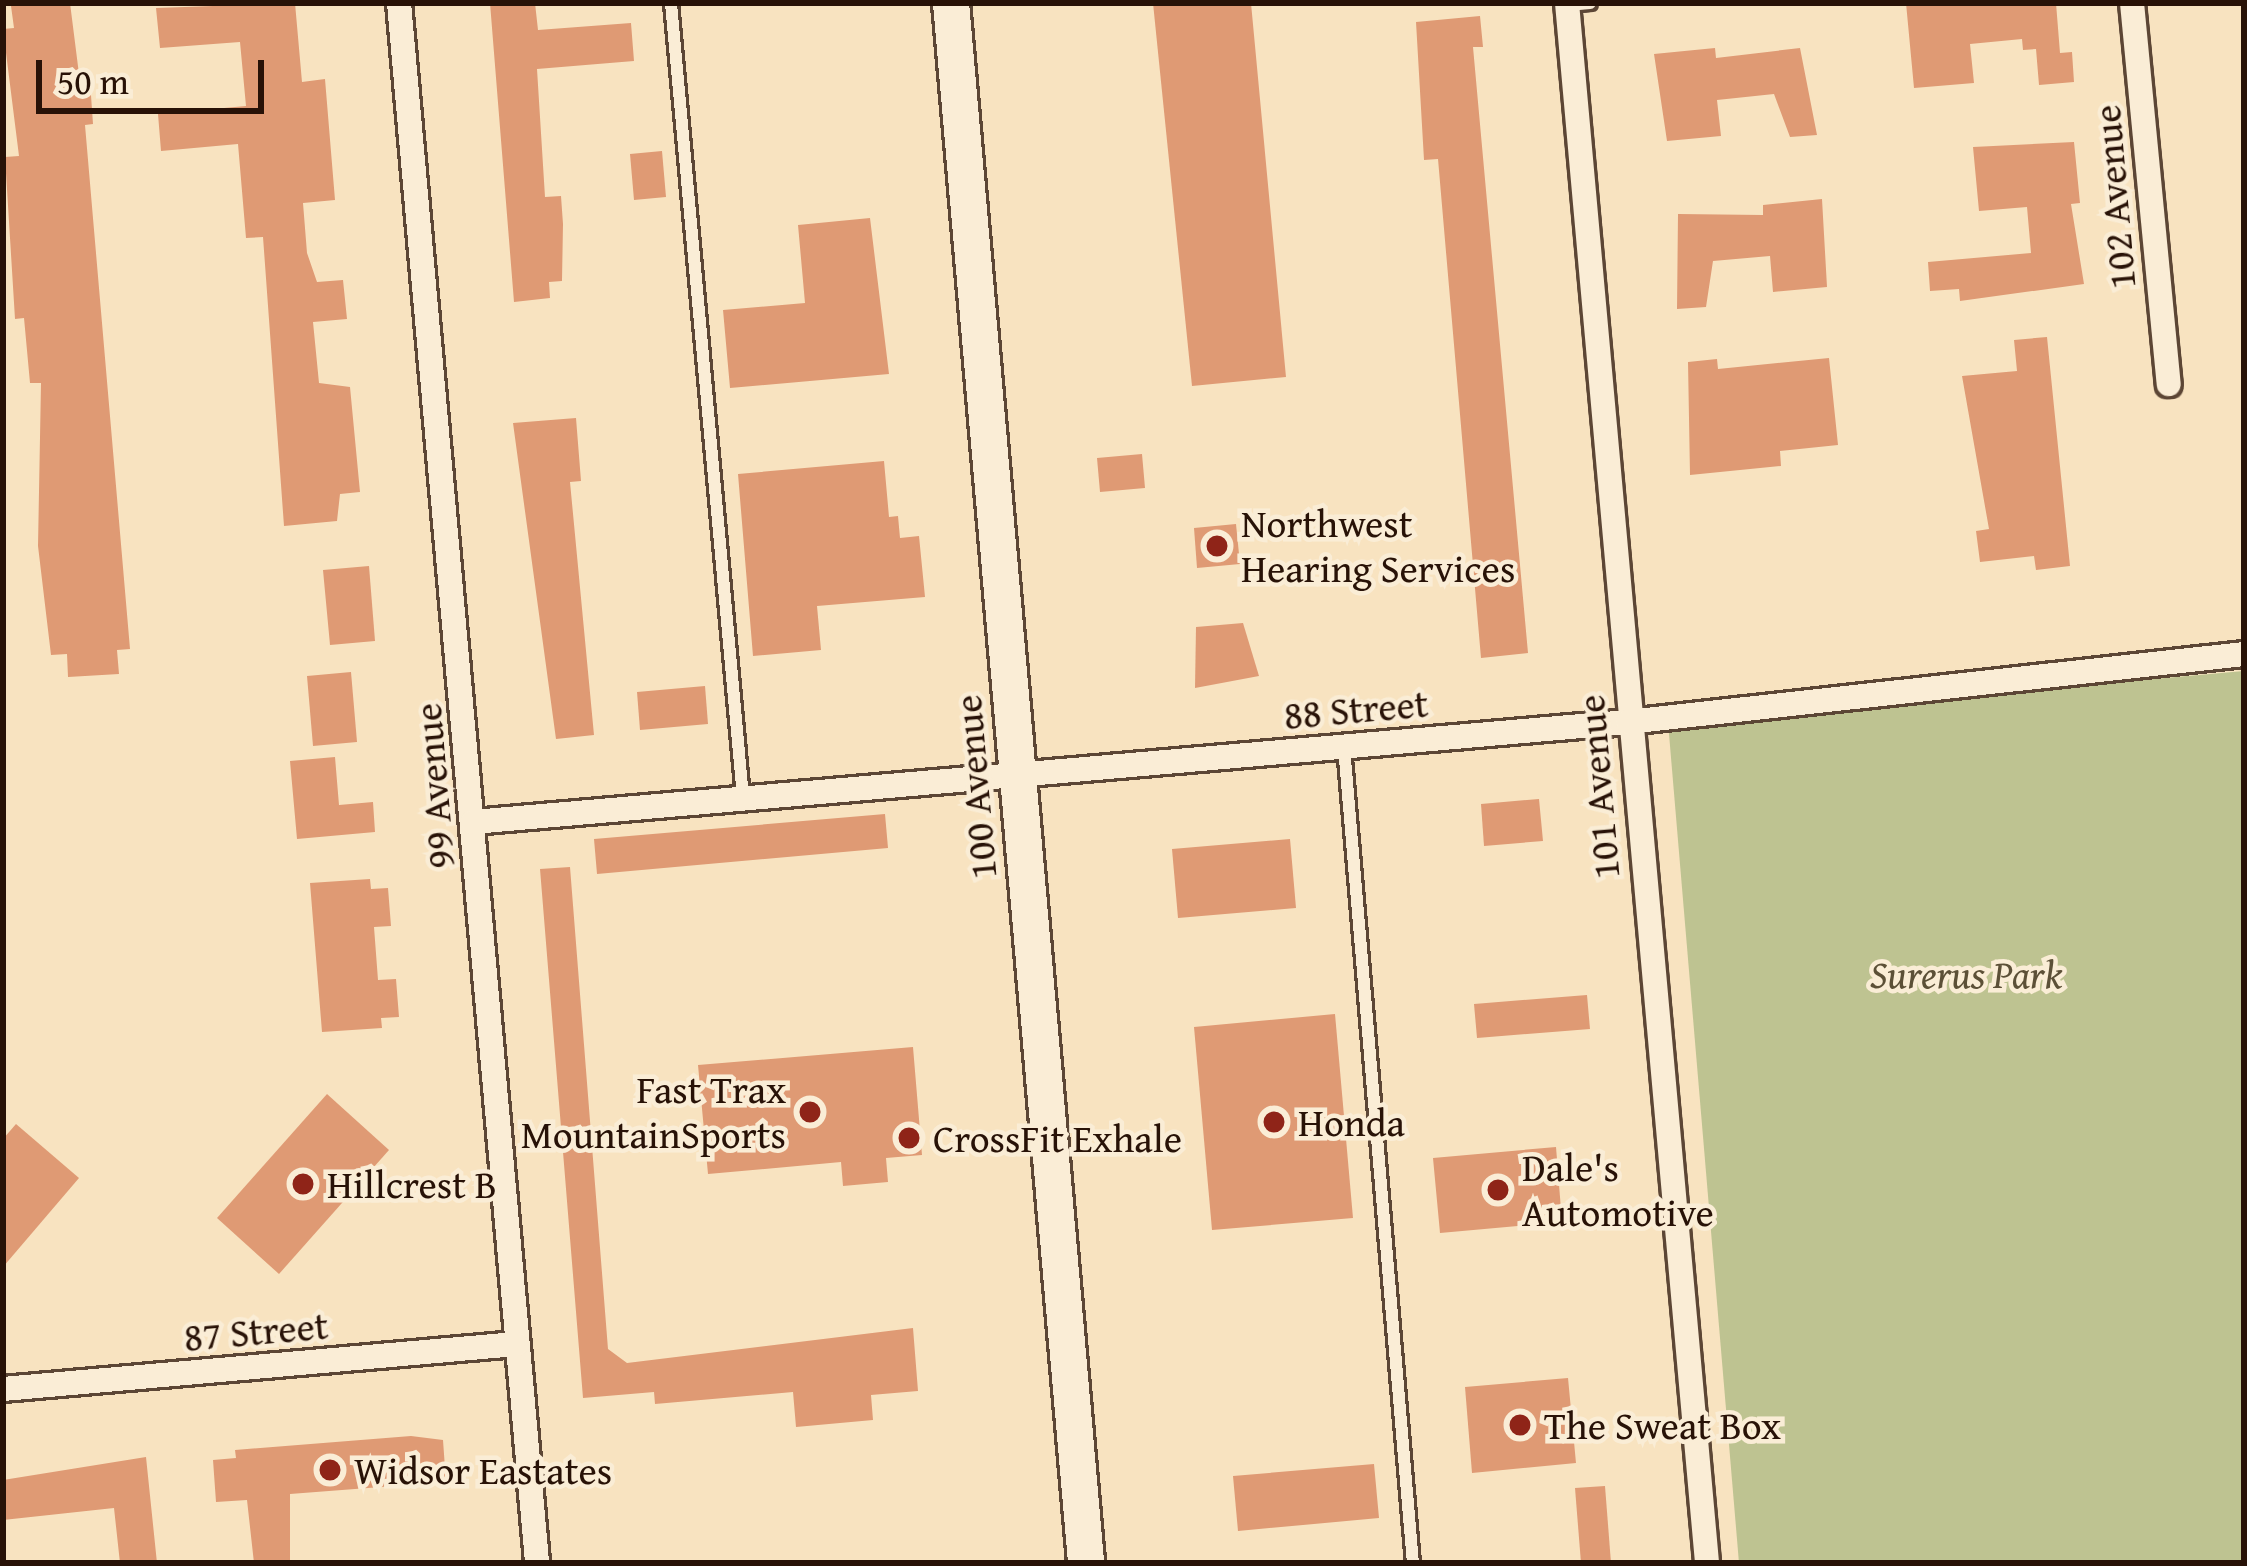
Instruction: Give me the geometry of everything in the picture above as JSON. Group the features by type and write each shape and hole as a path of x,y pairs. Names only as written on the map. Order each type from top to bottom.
{"main road":[{"name":"100 Avenue","path":"951,3 1086,1563"}],"street":[{"name":"99 Avenue","path":"399,3 537,1563"},
{"name":"102 Avenue","path":"2132,3 2168,384"},
{"name":"101 Avenue","path":"1575,4 1628,722 1707,1563"},
{"name":"88 Street","path":"473,822 1628,722 2244,654"},
{"name":"87 Street","path":"3,1389 516,1344"}],"lane":[{"path":"671,3 743,797"},
{"path":"1344,747 1414,1563"}],"green space":[{"name":"Surerus Park","path":"2244,671 2244,1563 1739,1563 1668,722"}],"building":[{"path":"70,3 80,82 90,81 93,124 85,125 130,649 117,650 119,674 68,677 67,654 51,655 38,546 41,383 30,383 24,318 15,319 5,157 19,156 3,29 14,28 11,6"},
{"path":"295,3 302,82 325,79 335,200 303,203 307,253 317,282 343,280 347,319 313,322 319,383 350,387 360,492 340,494 337,521 284,526 263,237 246,238 238,144 161,151 158,114 246,106 240,42 160,48 156,8"},
{"path":"490,3 535,3 538,30 631,23 634,61 537,69 545,197 561,196 563,224 562,281 549,282 550,298 514,302"},
{"path":"1153,3 1251,3 1286,377 1192,386"},
{"path":"1906,3 2056,3 2060,53 2072,52 2074,82 2039,85 2036,49 2023,50 2022,39 1970,44 1974,83 1914,88"},
{"path":"1480,16 1483,47 1473,47 1528,653 1481,658 1438,159 1424,160 1416,22"},
{"path":"1715,48 1716,58 1800,48 1817,135 1790,137 1774,94 1717,100 1721,136 1667,141 1654,54"},
{"path":"2074,142 2080,203 2071,204 2084,284 1960,301 1959,289 1930,291 1928,262 2031,253 2027,207 1979,211 1973,147"},
{"path":"662,151 666,197 634,200 630,154"},
{"path":"1822,199 1827,287 1773,292 1770,256 1713,261 1706,307 1677,309 1678,214 1763,215 1763,205"},
{"path":"870,218 889,374 730,388 723,310 805,303 798,225"},
{"path":"2047,337 2070,566 2036,570 2034,556 1980,562 1976,531 1989,529 1962,376 2017,371 2014,340"},
{"path":"1829,358 1838,445 1780,451 1781,466 1690,475 1688,362 1717,359 1718,369"},
{"path":"576,418 581,481 570,482 594,735 556,739 513,423"},
{"path":"1142,454 1145,488 1100,492 1097,458"},
{"path":"884,461 889,517 898,516 900,538 919,536 925,597 817,606 821,650 753,656 738,474"},
{"name":"Northwest Hearing Services","path":"1236,524 1240,564 1197,568 1194,528"},
{"path":"369,566 375,641 330,645 323,570"},
{"path":"1243,623 1259,676 1195,688 1196,627"},
{"path":"351,672 357,742 313,746 307,676"},
{"path":"705,686 708,724 640,730 637,692"},
{"path":"335,757 339,805 373,802 375,832 297,839 290,761"},
{"path":"1539,799 1543,841 1484,846 1481,804"},
{"path":"885,814 888,848 597,874 594,839"},
{"path":"1290,839 1296,908 1178,918 1172,849"},
{"path":"570,867 608,1349 627,1363 913,1328 918,1391 871,1395 873,1420 796,1427 793,1392 655,1404 654,1392 583,1398 540,869"},
{"path":"370,879 371,889 388,888 391,926 374,927 378,980 396,979 399,1017 381,1018 382,1028 322,1032 310,883"},
{"path":"1587,995 1590,1029 1477,1038 1474,1004"},
{"name":"Honda","path":"1335,1014 1353,1218 1212,1230 1194,1027"},
{"name":"Fast Trax MountainSports","path":"913,1047 922,1155 886,1158 888,1182 843,1186 841,1162 708,1174 698,1065"},
{"name":"Hillcrest B","path":"327,1094 389,1150 279,1274 217,1218"},
{"path":"16,1124 79,1178 3,1267 3,1139"},
{"name":"Dale's Automotive","path":"1556,1147 1562,1222 1440,1233 1433,1158"},
{"name":"The Sweat Box","path":"1568,1378 1576,1463 1472,1473 1465,1387"},
{"name":"Widsor Eastates","path":"411,1436 443,1440 446,1482 290,1494 290,1563 254,1563 247,1500 216,1502 213,1460 236,1458 235,1450"},
{"path":"146,1457 157,1563 120,1563 114,1508 3,1520 3,1480"},
{"path":"1374,1464 1379,1518 1238,1531 1233,1476"},
{"path":"1605,1486 1611,1563 1581,1563 1575,1488"}],"place":[{"name":"Northwest Hearing Services","path":"1217,546"},
{"name":"Fast Trax MountainSports","path":"810,1112"},
{"name":"Honda","path":"1274,1122"},
{"name":"CrossFit Exhale","path":"909,1138"},
{"name":"Hillcrest B","path":"303,1184"},
{"name":"Dale's Automotive","path":"1498,1190"},
{"name":"The Sweat Box","path":"1520,1425"},
{"name":"Widsor Eastates","path":"330,1470"}]}
